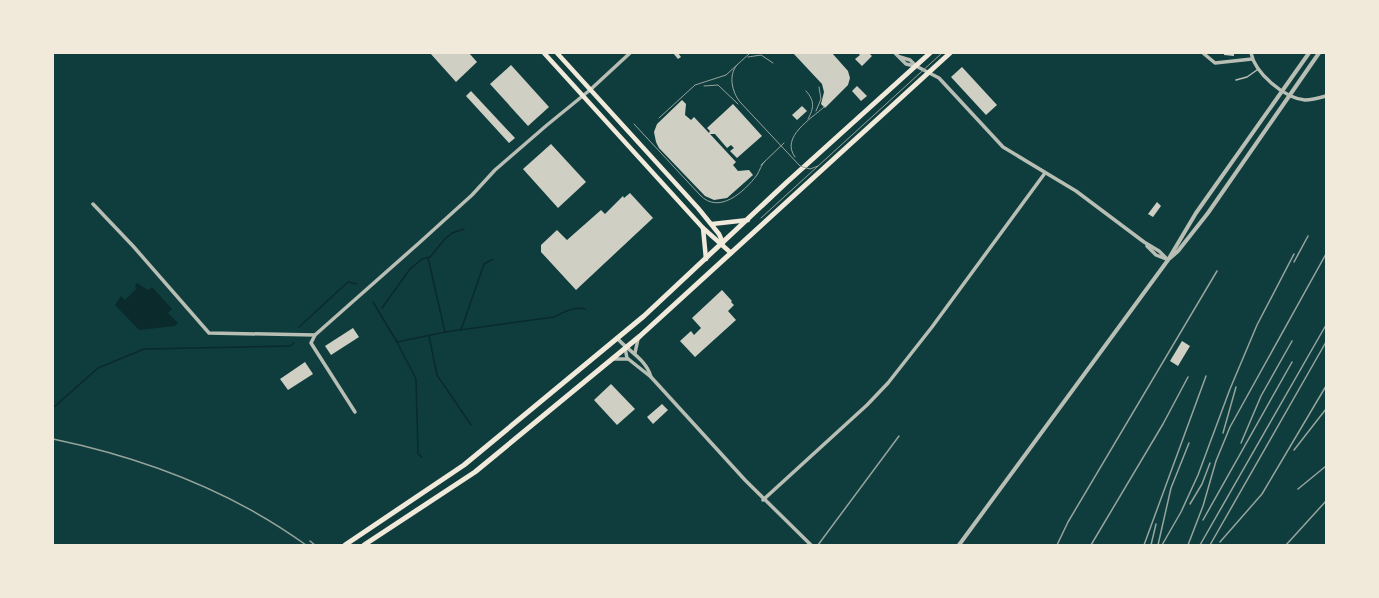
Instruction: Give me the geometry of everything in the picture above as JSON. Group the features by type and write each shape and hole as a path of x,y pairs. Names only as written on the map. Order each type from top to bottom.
{"main road":[{"path":"544,53 703,228 732,253"},
{"path":"557,53 712,224 723,244"},
{"path":"345,545 470,460 617,338 723,244 930,53"},
{"path":"364,545 483,465 640,336 950,53"},
{"path":"712,224 748,220"},
{"path":"703,228 706,259"},
{"path":"411,501 408,508 414,512"}],"street":[{"path":"355,412 311,343 315,335 420,243 472,195 495,170 590,90 630,53"},
{"path":"895,53 900,57 910,60 916,66 938,78 1002,147 1076,191 1144,242 1156,255 1168,260"},
{"path":"1203,53 1215,63 1252,59"},
{"path":"1251,53 1257,70 1266,79 1284,91 1304,100 1326,96"},
{"path":"959,545 1168,260 1196,214 1284,91 1309,53"},
{"path":"1168,260 1178,251 1208,213 1319,53"},
{"path":"763,500 867,405 888,383 932,327 1045,173"},
{"path":"93,204 137,250 209,332 315,335"},
{"path":"635,353 640,336"},
{"path":"617,338 625,348 635,353 648,369 651,377"},
{"path":"625,348 625,354 628,359 651,377 763,500 811,545"},
{"path":"610,360 622,358 628,359"}],"lane":[{"path":"1236,80 1257,70"}],"water":[{"path":"137,283 148,290 152,287 172,309 168,313 178,323 175,326 139,330 115,305 121,296 125,300 136,289 135,286"}],"building":[{"path":"430,53 469,53 477,62 456,82"},
{"path":"673,53 678,53 681,57 678,59"},
{"path":"793,53 832,53 848,71 850,78 848,85 825,108 821,104 824,92 822,84"},
{"path":"858,53 869,53 872,56 862,66 855,59 860,55"},
{"path":"1224,53 1234,53 1234,56 1224,55"},
{"path":"511,65 549,107 528,126 490,84"},
{"path":"962,67 997,105 986,115 951,77"},
{"path":"857,86 867,96 861,101 852,91"},
{"path":"471,91 515,138 509,143 466,96"},
{"path":"682,100 686,104 685,115 691,120 694,117 709,133 710,131 707,128 733,104 762,136 737,158 730,151 734,148 731,145 727,148 715,134 710,134 736,162 733,165 738,171 749,170 753,175 727,198 714,200 705,196 659,148 656,142 654,132 657,124"},
{"path":"802,106 807,111 797,120 792,115"},
{"path":"551,144 586,182 558,208 523,169"},
{"path":"630,193 653,218 576,290 541,252 541,245 557,230 567,240 601,210 605,214 623,196 624,198"},
{"path":"1157,202 1161,206 1153,217 1148,214"},
{"path":"722,290 734,305 728,311 736,320 695,357 680,341 691,331 694,335 701,328 692,318"},
{"path":"353,328 359,337 331,355 325,346"},
{"path":"1182,341 1190,346 1178,366 1170,361"},
{"path":"305,362 313,374 288,390 280,379"},
{"path":"611,384 635,409 617,425 594,400"},
{"path":"662,404 668,410 653,424 647,417"}],"waterway":[{"path":"382,308 410,269 422,259 430,257 452,233 464,229"},
{"path":"428,258 445,332"},
{"path":"461,330 484,264 493,259"},
{"path":"299,327 348,282 356,284"},
{"path":"373,302 397,342 445,332 554,317 565,311 577,308 585,309"},
{"path":"429,336 437,375 471,425"},
{"path":"397,342 416,379 418,454 422,457"},
{"path":"54,407 98,368 144,349 290,346 294,343"}],"tram line":[{"path":"659,118 695,85 726,75 750,53"},
{"path":"761,218 942,53"},
{"path":"748,57 761,55 773,63"},
{"path":"737,65 734,69 732,84 740,102 800,166 810,169 818,166"},
{"path":"704,86 718,85 738,104"},
{"path":"816,111 821,99 819,87"},
{"path":"806,91 811,98 813,105 808,119"},
{"path":"795,157 791,150 791,142 794,136 805,123 824,107"},
{"path":"634,124 707,201 715,203 731,199 752,182 765,161"},
{"path":"761,165 784,143"}],"railway":[{"path":"1294,262 1308,236"},
{"path":"1162,545 1181,512 1198,475 1230,389 1257,325 1294,254"},
{"path":"1188,545 1203,506 1216,461 1230,427 1326,254"},
{"path":"1057,545 1068,522 1217,271"},
{"path":"1200,545 1326,325"},
{"path":"1241,443 1261,396 1292,341"},
{"path":"1210,545 1326,342"},
{"path":"1203,520 1292,362"},
{"path":"1144,545 1206,376"},
{"path":"1091,545 1163,424 1188,377"},
{"path":"1220,542 1262,494 1326,386"},
{"path":"1223,433 1236,387"},
{"path":"1294,450 1326,409"},
{"path":"818,545 899,436"},
{"path":"53,439 120,456 185,478 217,492 247,508 277,525 306,545"},
{"path":"1158,545 1171,488 1189,443"},
{"path":"1190,504 1202,484 1210,463"},
{"path":"1298,489 1326,466"},
{"path":"1286,545 1326,501"},
{"path":"1151,545 1156,524"},
{"path":"310,541 315,545"}]}
